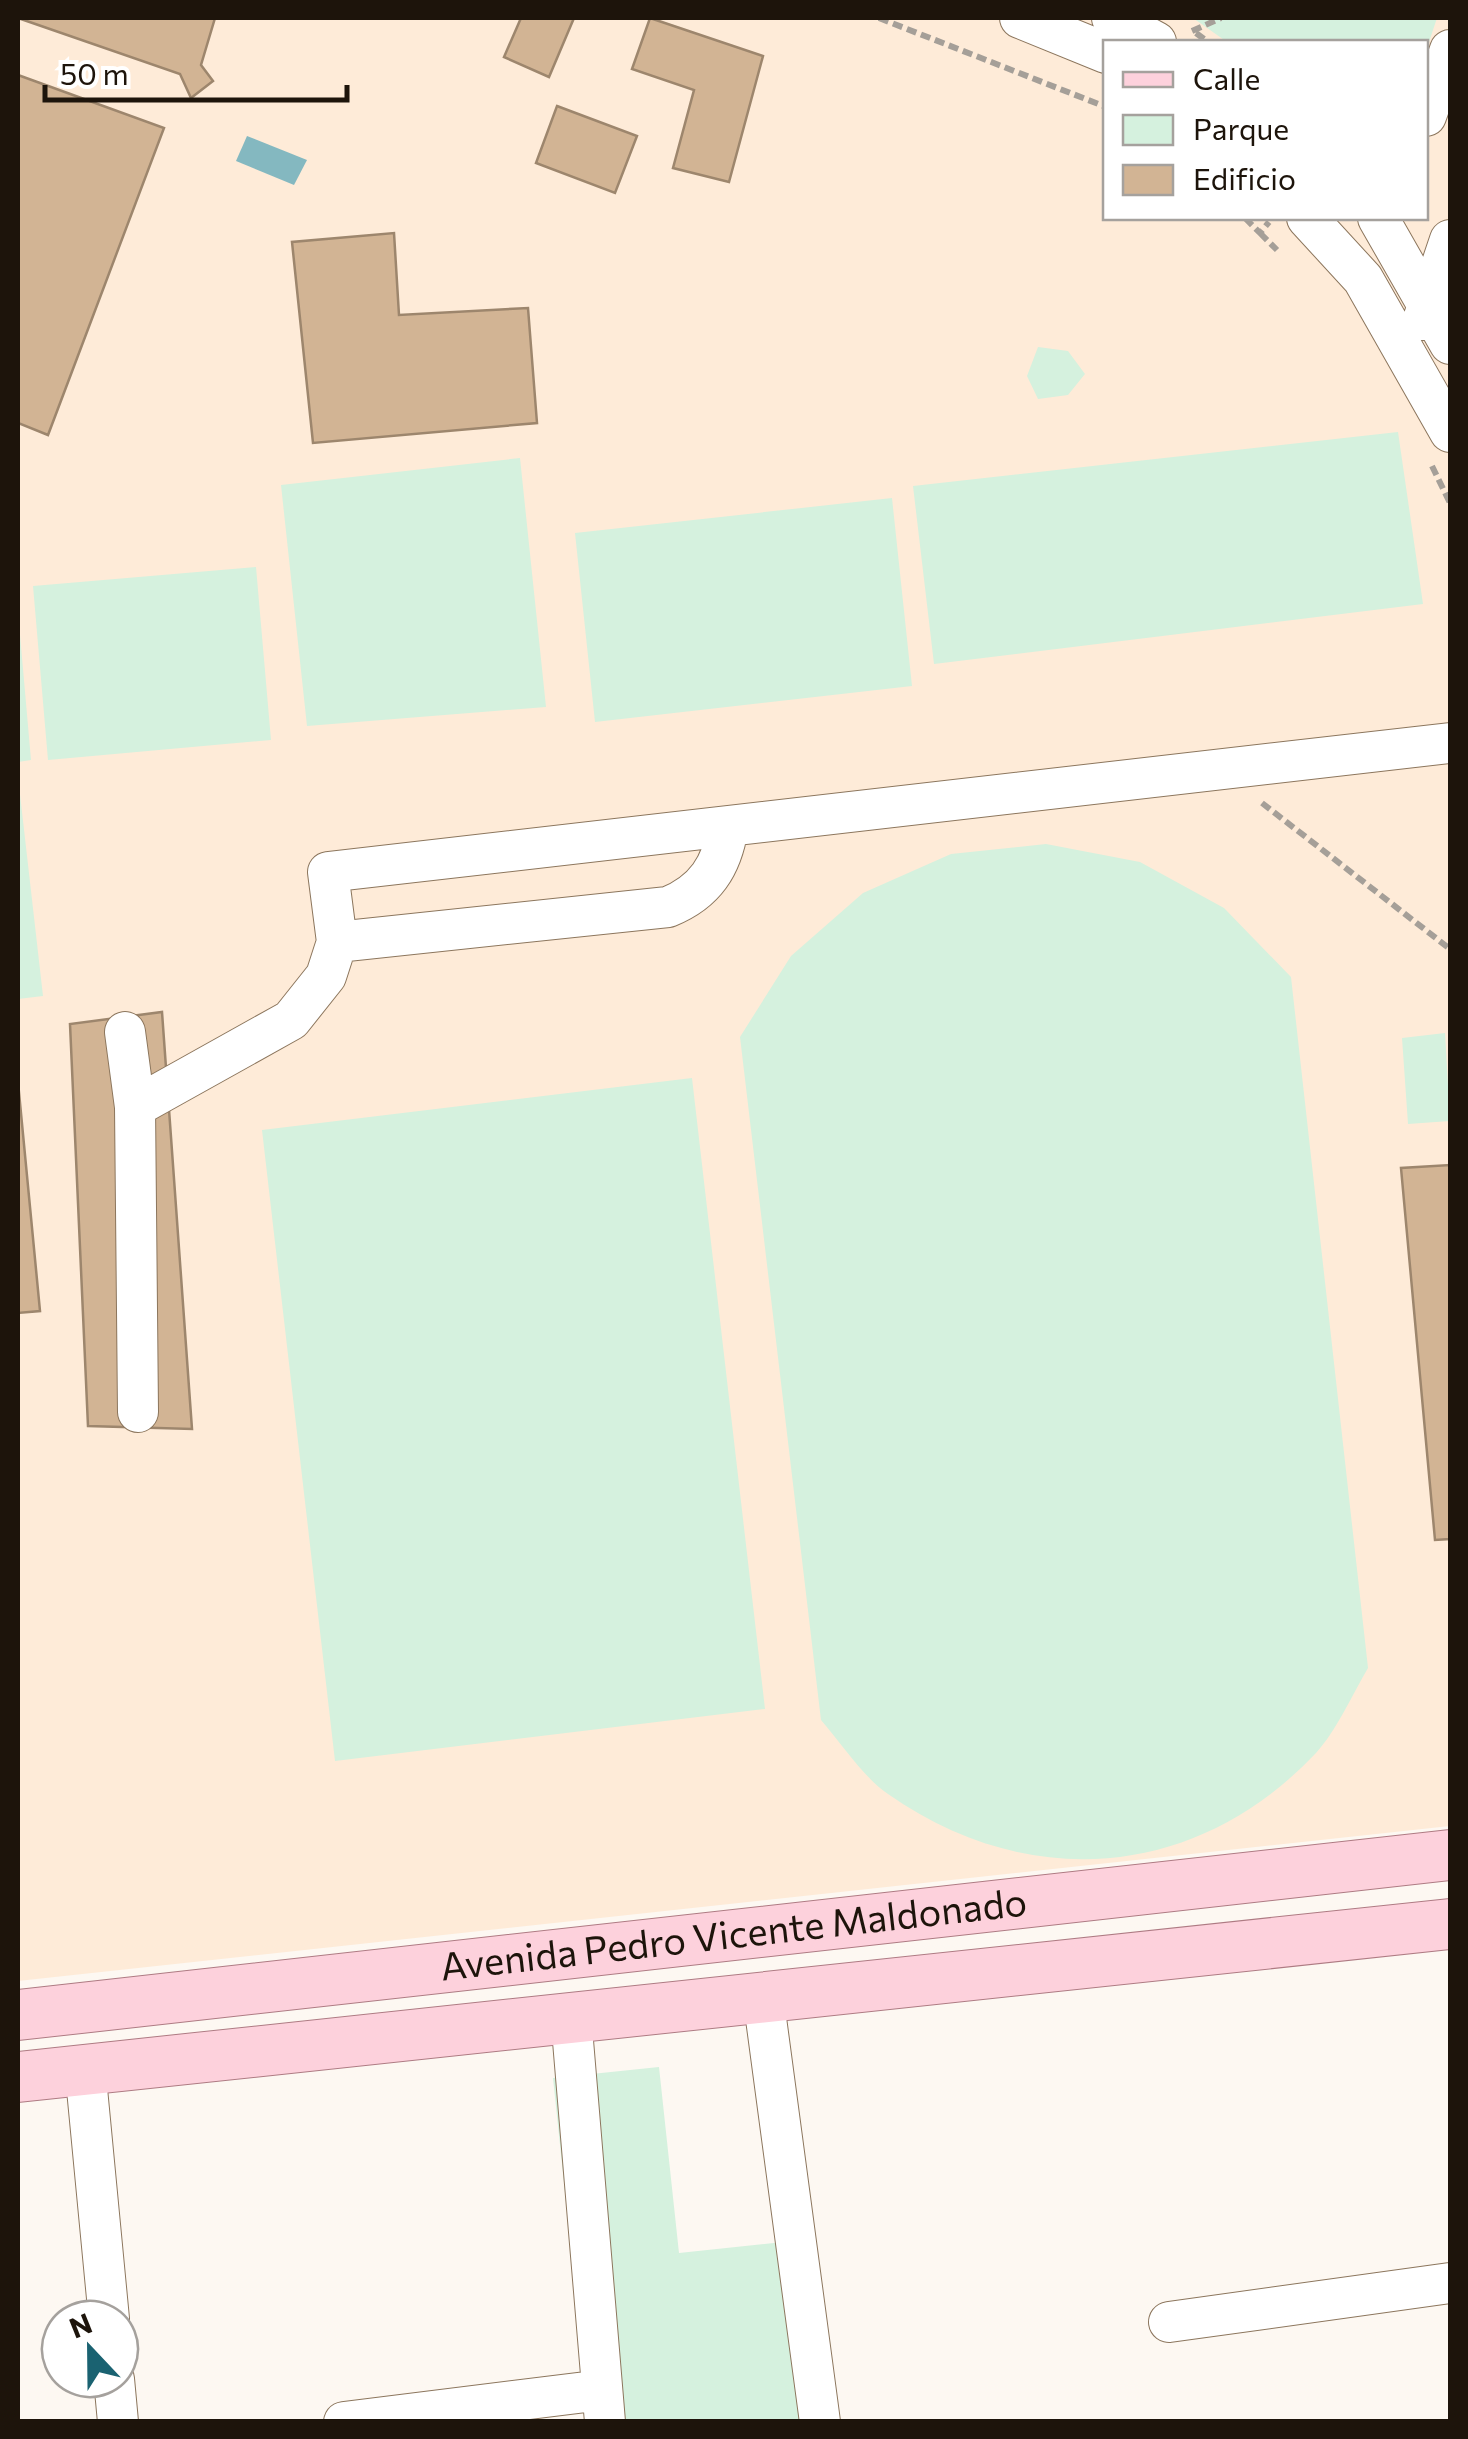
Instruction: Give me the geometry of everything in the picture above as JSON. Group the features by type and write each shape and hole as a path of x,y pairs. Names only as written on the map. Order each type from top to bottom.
{"main road":[{"name":"Avenida Pedro Vicente Maldonado","path":"18,2015 1450,1856"},
{"name":"Avenida Pedro Vicente Maldonado","path":"18,2077 1450,1924"}],"street":[{"path":"1020,18 1103,52"},
{"path":"1112,18 1152,40"},
{"path":"1428,110 1450,50"},
{"path":"1309,220 1363,280 1450,432"},
{"path":"1363,280 1382,220"},
{"path":"1382,220 1450,344"},
{"path":"1410,362 1450,240"},
{"path":"135,1107 291,1020 326,976 337,942 328,872 1450,744"},
{"path":"337,942 668,907 691,898 710,878 724,849 728,827"},
{"path":"125,1032 135,1107 138,1412"},
{"path":"763,1996 820,2422"},
{"path":"344,2422 603,2406 571,2017"},
{"path":"85,2068 107,2299"},
{"path":"1169,2322 1450,2284"}],"path":[{"path":"878,18 1103,106"},
{"path":"1248,220 1260,233 1271,220"},
{"path":"1222,773 1450,950"}],"shaded area":[{"path":"18,18 1450,18 1450,1826 18,1981"}],"green space":[{"path":"1193,18 1437,18 1428,45 1428,40 1224,40"},
{"path":"1038,347 1068,351 1085,374 1068,395 1038,399 1027,376"},
{"path":"1398,432 1423,604 934,664 913,486"},
{"path":"520,458 546,707 307,726 281,485"},
{"path":"892,498 912,686 595,722 575,533"},
{"path":"256,567 271,740 48,760 33,586"},
{"path":"18,612 31,760 18,762"},
{"path":"18,777 43,996 18,999"},
{"path":"1046,844 1140,862 1224,908 1291,977 1368,1668 1324,1744 1269,1795 1219,1826 1165,1847 1110,1858 1054,1858 998,1847 942,1826 879,1787 821,1720 740,1037 791,956 863,893 951,854"},
{"path":"1445,1033 1450,1121 1408,1124 1402,1038"},
{"path":"692,1078 765,1709 335,1761 262,1130"},
{"path":"659,2067 679,2253 793,2241 816,2421 589,2421 553,2078"}],"water":[{"path":"247,136 307,160 294,185 236,161"}],"building":[{"path":"18,18 215,18 201,65 213,81 191,98 180,74"},
{"path":"521,18 574,18 549,77 504,57"},
{"path":"650,18 763,56 729,182 673,168 694,90 632,69"},
{"path":"18,75 164,128 48,435 18,423"},
{"path":"557,106 637,136 615,193 536,163"},
{"path":"394,233 399,315 528,308 537,423 313,443 292,242"},
{"path":"162,1012 192,1429 88,1426 70,1024"},
{"path":"18,1082 40,1311 18,1313"},
{"path":"1450,1165 1450,1539 1435,1540 1401,1168"}]}
